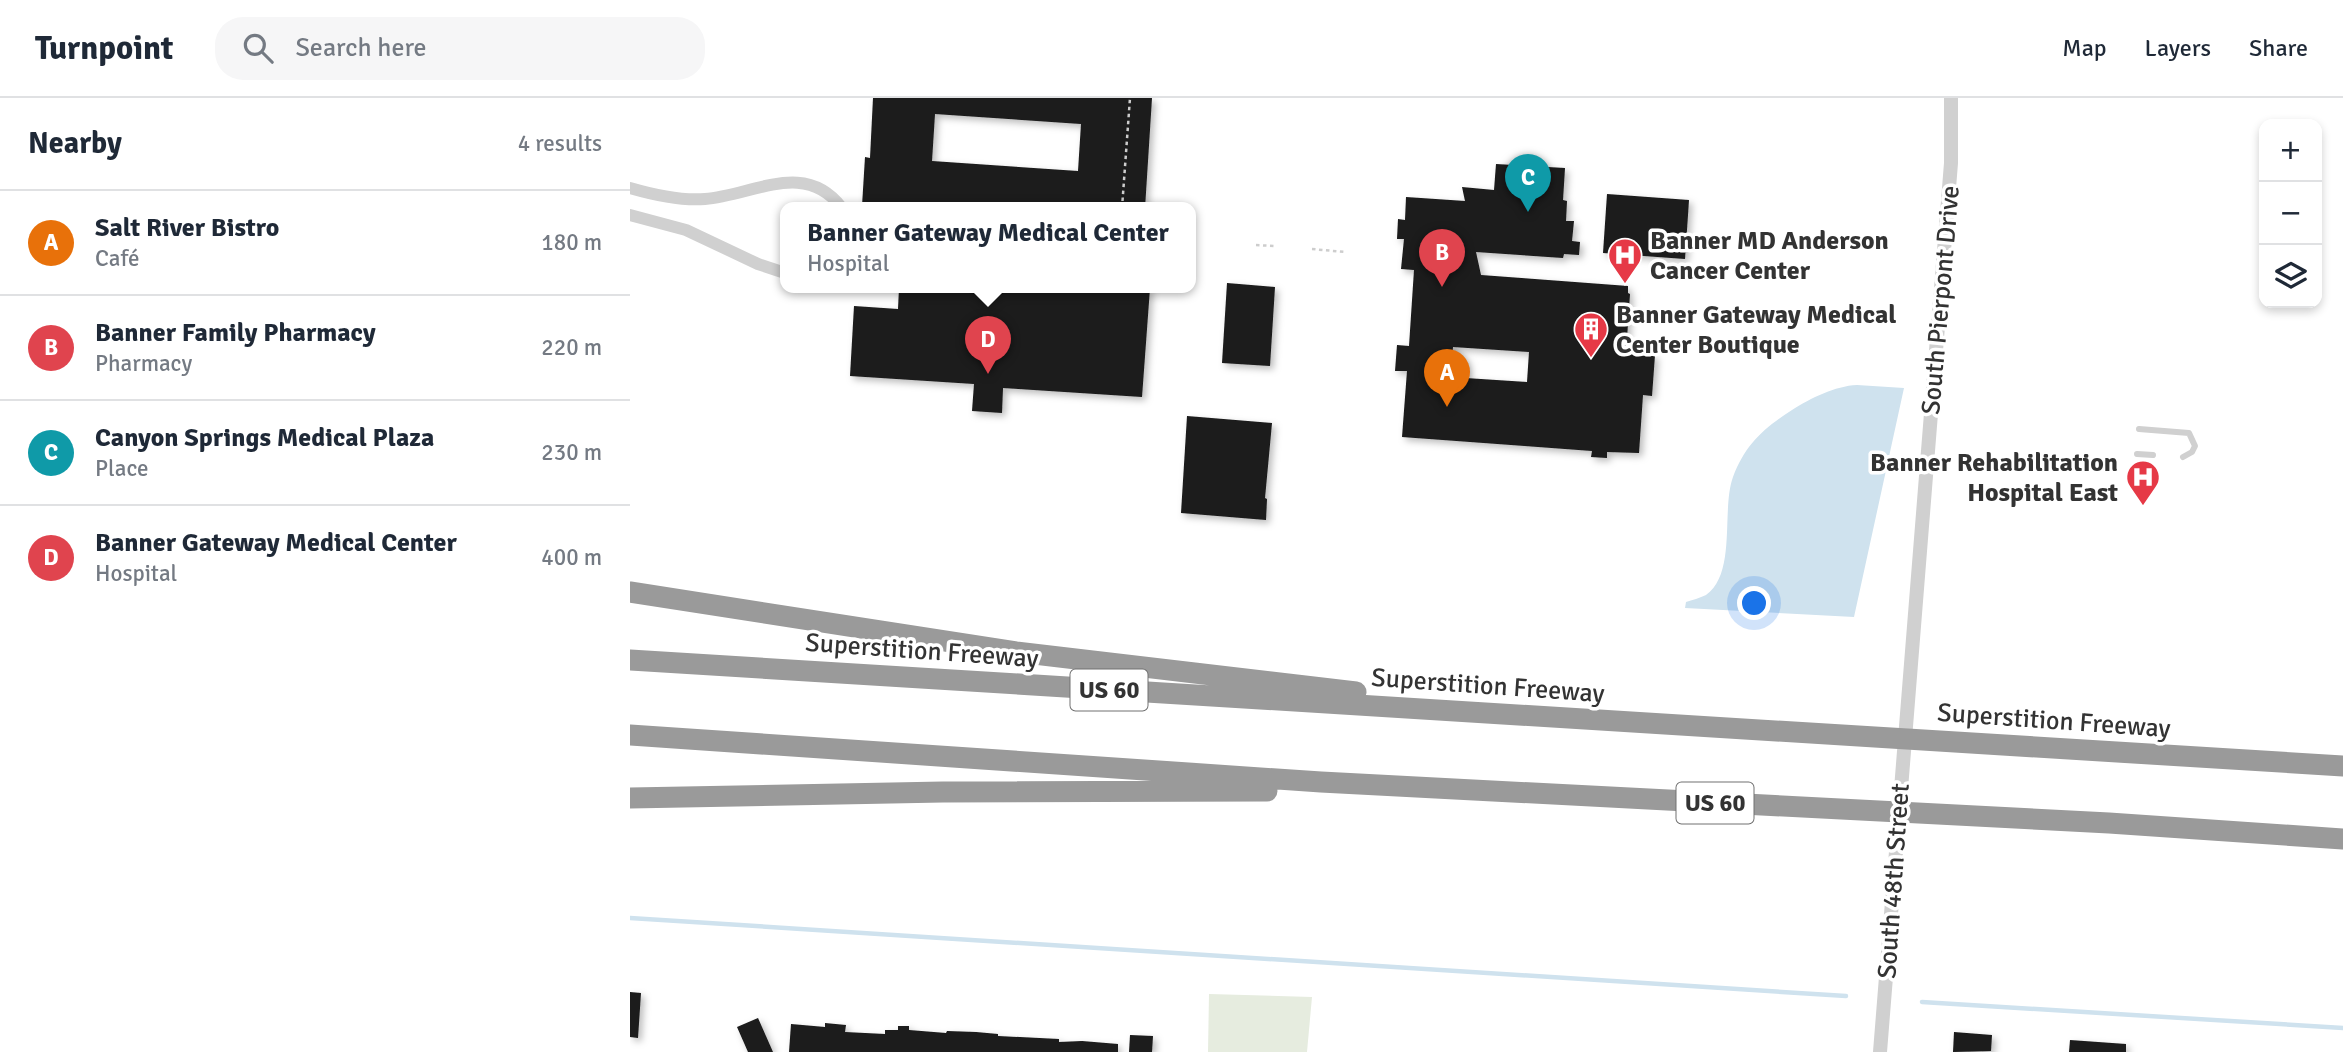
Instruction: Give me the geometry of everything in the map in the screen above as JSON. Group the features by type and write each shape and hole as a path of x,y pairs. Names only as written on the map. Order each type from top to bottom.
{"highway":[{"path":"630,592 1016,652 1588,720"},
{"name":"Superstition Freeway","path":"630,660 2343,766"},
{"name":"US 60","path":"630,735 1321,782 2109,823 2343,839"},
{"path":"630,798 943,792 1290,790 1321,782"},
{"path":"2109,823 2343,850"}],"street":[{"name":"South Pierpont Drive","path":"1907,710 1951,163 1951,98"},
{"path":"630,188 663,196 703,199 774,183 813,184 831,194 837,202"},
{"path":"630,215 686,230 758,264 780,271"},
{"name":"South 48th Street","path":"1880,1052 1907,710"}],"lane":[{"path":"2139,429 2189,433 2195,446 2192,452 2183,457"},
{"path":"2137,454 2153,455"}],"path":[{"path":"1122,202 1130,98"},
{"path":"1256,245 1274,246"},
{"path":"1312,249 1345,252"}],"shaded area":[{"path":"1209,994 1312,997 1307,1052 1208,1052"}],"water":[{"path":"1857,385 1904,388 1854,617 1685,608 1686,602 1706,595 1716,585 1722,572 1733,477 1756,438 1815,397"}],"building":[{"path":"873,98 1152,98 1145,202 862,202 865,157 870,158","holes":["935,114 1081,124 1078,171 932,161"]},
{"name":"Banner Gateway Medical Center Boutique","path":"1496,164 1565,168 1563,200 1567,201 1566,221 1574,221 1572,241 1580,242 1579,255 1564,254 1563,258 1476,252 1481,275 1628,286 1630,294 1626,353 1655,355 1652,396 1643,395 1639,453 1607,452 1607,458 1591,457 1592,451 1402,437 1407,371 1395,371 1397,345 1409,346 1414,270 1401,269 1404,239 1397,239 1398,219 1405,220 1406,197 1465,201 1462,187 1494,190","holes":["1453,347 1529,352 1527,382 1450,377"]},
{"path":"1607,194 1689,200 1685,259 1603,253"},
{"path":"1227,283 1275,287 1270,366 1222,363"},
{"path":"899,293 1150,293 1142,397 1003,388 1002,413 972,411 974,384 850,376 854,306 898,309"},
{"path":"1187,416 1272,423 1265,498 1266,520 1181,513"},
{"path":"630,992 641,993 638,1038 630,1037"},
{"path":"758,1018 773,1052 748,1052 737,1027"},
{"path":"825,1023 846,1025 845,1032 885,1034 885,1030 898,1030 898,1026 909,1026 909,1030 976,1032 998,1036 1059,1039 1059,1042 1118,1044 1118,1052 789,1052 791,1024 825,1027"},
{"path":"1954,1032 1992,1035 1991,1051 1953,1052"},
{"path":"1130,1035 1153,1036 1152,1052 1129,1052"},
{"path":"2070,1040 2126,1044 2126,1052 2069,1052"}],"waterway":[{"path":"630,918 1846,996"},
{"path":"1922,1002 2343,1028"}],"place":[{"name":"Canyon Springs Medical Plaza","path":"1528,212"},
{"name":"Banner MD Anderson Cancer Center","path":"1625,285"},
{"name":"Banner Family Pharmacy","path":"1442,287"},
{"name":"Banner Gateway Medical Center Boutique","path":"1591,359"},
{"name":"Banner Gateway Medical Center","path":"988,374"},
{"name":"Salt River Bistro","path":"1447,407"},
{"name":"Banner Rehabilitation Hospital East","path":"2143,507"}]}
